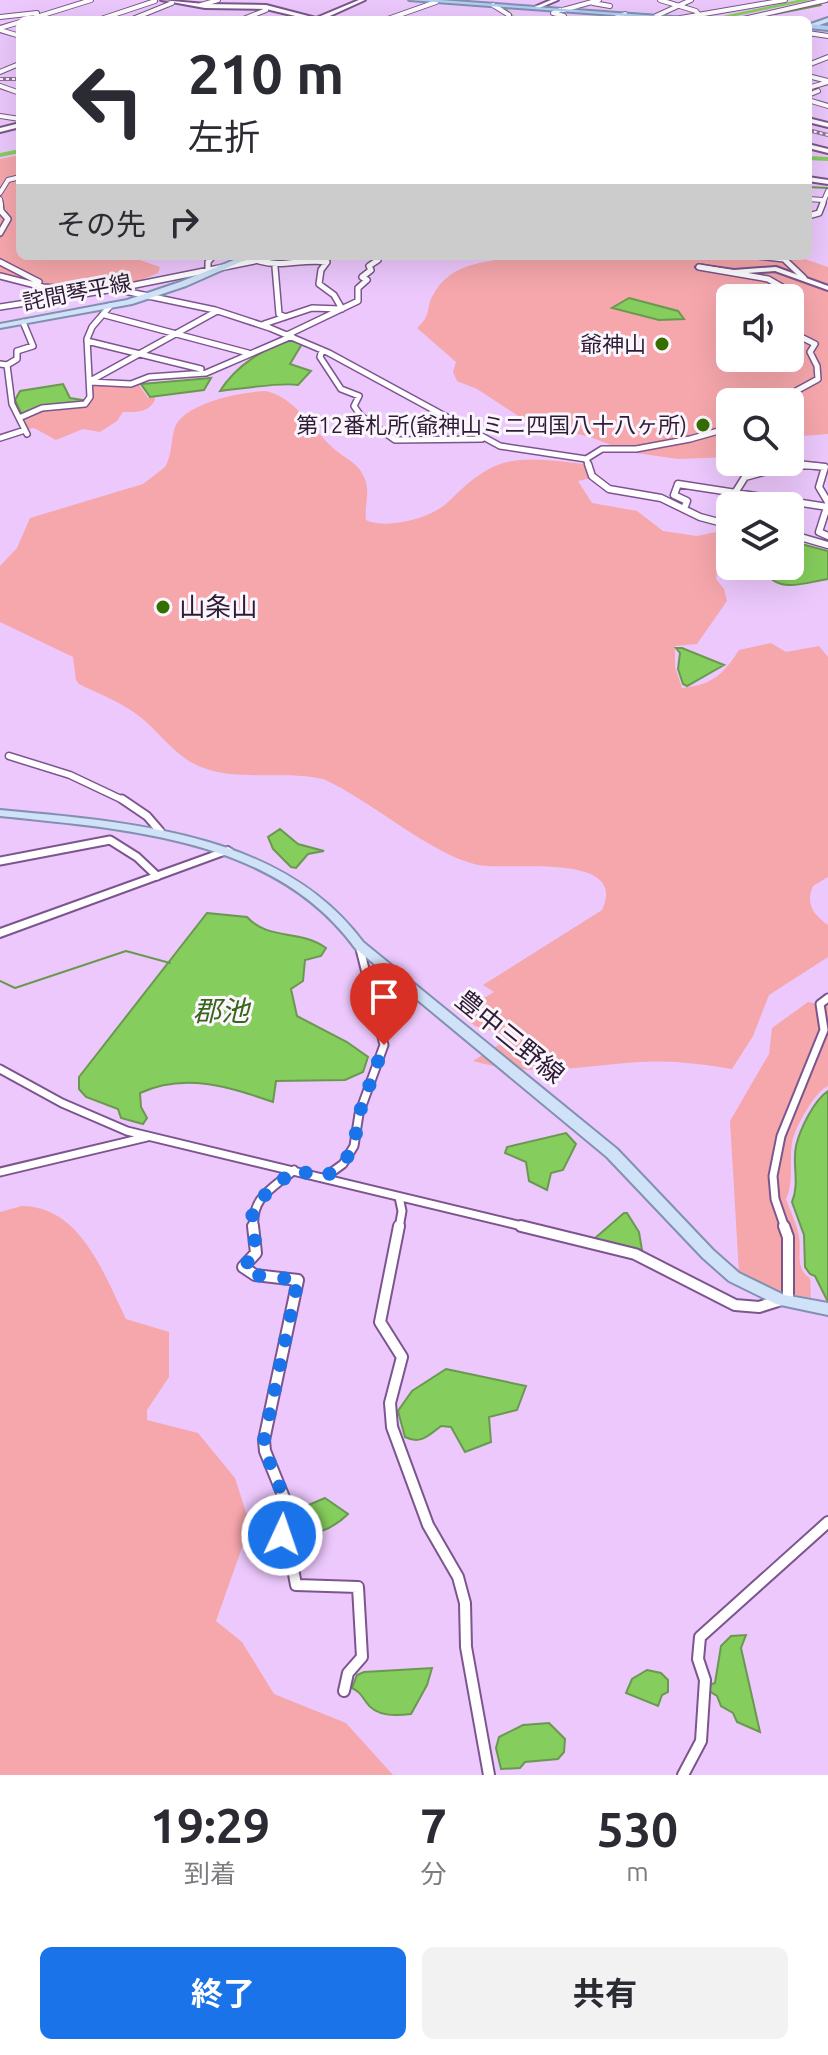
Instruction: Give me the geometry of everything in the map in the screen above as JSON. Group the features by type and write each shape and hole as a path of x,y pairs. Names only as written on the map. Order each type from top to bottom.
{"highway":[{"path":"412,0 656,16"}],"main road":[{"path":"163,0 201,5 266,7 301,16"},
{"path":"325,16 363,0"},
{"path":"484,0 493,5"},
{"path":"535,8 556,0"},
{"name":"詫間琴平線","path":"0,326 152,295 247,260"},
{"path":"699,267 734,272 776,269 828,288"},
{"name":"豊中三野線","path":"0,813 160,831 228,850 273,872 348,928 359,945 612,1153 718,1264 749,1285 784,1301 828,1309"},
{"path":"0,933 228,850"}],"street":[{"path":"40,16 91,0"},
{"path":"201,5 218,0"},
{"path":"564,16 553,13 599,0"},
{"path":"660,0 696,11 700,16 785,0"},
{"path":"656,16 691,0"},
{"path":"756,16 826,0"},
{"path":"110,16 155,1"},
{"path":"397,16 442,1"},
{"path":"590,2 610,6"},
{"path":"140,16 172,3"},
{"path":"493,5 509,16"},
{"path":"713,8 725,12"},
{"path":"251,16 266,10"},
{"path":"0,17 41,12"},
{"path":"620,16 625,14"},
{"path":"812,63 828,57"},
{"path":"812,59 819,60"},
{"path":"812,95 828,82"},
{"path":"812,88 819,88"},
{"path":"0,193 8,180 16,178"},
{"path":"812,215 819,213 828,191"},
{"path":"0,199 1,211 8,219 0,233"},
{"path":"208,270 210,260"},
{"path":"258,260 275,267 310,260"},
{"path":"319,260 327,262 321,270 319,284 334,295 342,309"},
{"path":"90,382 131,384 149,377 216,370 358,301 358,288 367,280 362,277 371,270 369,266 378,260"},
{"path":"785,260 804,278"},
{"path":"0,262 51,288"},
{"path":"0,307 115,289 225,267"},
{"path":"275,267 279,314 286,317"},
{"path":"699,267 778,284"},
{"path":"0,276 51,288 100,291"},
{"path":"755,280 775,282"},
{"path":"40,300 53,290 51,288"},
{"path":"115,289 217,311 290,336 322,350 484,439 517,451 586,459 602,449 663,445 716,432"},
{"path":"19,418 42,408 85,404 90,397 85,356 87,341 95,321 105,315 110,306"},
{"path":"262,325 312,308 342,309"},
{"path":"90,382 217,311"},
{"path":"105,315 248,353"},
{"path":"0,364 7,365 17,359 17,351 33,346 23,322"},
{"path":"802,388 818,379 810,352 815,344 804,338"},
{"path":"87,341 188,368 216,370"},
{"path":"322,350 320,357 341,389 359,396 354,406 361,416 395,440 484,439"},
{"path":"2,435 26,432 10,405 12,381 7,365"},
{"path":"0,404 10,405"},
{"path":"586,459 587,468 602,485 614,491 661,498 716,520"},
{"path":"736,492 745,477 794,464 825,467 818,476 818,484 828,506 819,532 828,536"},
{"path":"684,509 687,501 674,495 678,484 729,492"},
{"path":"804,503 828,506"},
{"path":"804,538 828,545"},
{"path":"9,756 103,789 124,800 160,831"},
{"path":"0,861 110,840 125,847 157,876"},
{"path":"325,1177 343,1164 354,1146 359,1114 384,1045 359,945"},
{"path":"0,1069 109,1125 635,1254 735,1305 759,1307 784,1301 788,1237 775,1199 773,1176 781,1136 824,1030 820,1004 828,998"},
{"path":"0,1172 153,1135"},
{"path":"294,1170 258,1201 252,1211 256,1253 243,1267 255,1275 298,1280 265,1451 287,1505 282,1535 290,1552 296,1585 358,1587 362,1657 348,1673 344,1691"},
{"path":"399,1197 402,1211 380,1322 402,1357 390,1403 392,1427 428,1525 458,1577 465,1603 466,1647 489,1775"},
{"path":"683,1775 701,1741 705,1680 698,1659 700,1637 828,1522"}],"shaded area":[{"path":"16,156 16,260 140,260 160,267 158,273 120,285 79,288 39,284 0,273 0,159"},
{"name":"爺神山","path":"498,260 808,260 828,267 828,434 804,436 804,388 716,388 716,458 678,459 629,452 590,437 526,421 477,389 457,381 453,372 456,362 417,328 427,315 433,295 449,276 459,270"},
{"path":"90,383 139,385 148,398 155,397 155,400 145,410 123,412 117,421 100,432 83,429 56,440 34,428 28,429 22,419 49,408 86,404"},
{"path":"265,391 285,399 332,447 358,468 367,488 366,520 375,523 409,521 431,513 494,466 513,461 543,460 583,464 591,478 578,481 592,503 637,511 663,531 697,536 716,532 716,580 724,589 727,601 697,644 675,646 675,667 682,688 716,677 739,650 771,643 786,652 819,646 828,657 828,877 813,886 810,898 815,913 828,925 828,957 769,995 753,1036 732,1069 651,1062 536,1070 473,1061 500,1044 504,1035 475,1026 451,1007 465,1010 494,992 483,985 602,910 606,891 599,879 583,871 538,866 478,865 460,859 323,779 230,774 201,767 183,757 132,711 79,684 73,657 0,622 0,566 17,548 30,518 143,484 165,467 179,421 200,406"},
{"path":"808,1002 828,1006 828,1086 811,1103 794,1137 786,1199 798,1232 800,1265 810,1278 811,1298 764,1288 739,1273 730,1121 769,1054 772,1028"},
{"path":"22,1206 42,1209 60,1217 75,1230 99,1263 126,1319 169,1332 169,1377 147,1410 147,1420 198,1433 235,1478 250,1525 216,1621 242,1642 274,1694 346,1723 393,1775 0,1775 0,1212"}],"water":[{"path":"629,298 678,311 684,319 659,320 612,308"},
{"path":"292,340 302,344 290,364 311,371 298,385 220,391 251,359"},
{"path":"211,378 204,390 150,397 141,384"},
{"path":"63,384 70,398 83,400 82,404 41,407 22,415 15,400 20,391"},
{"path":"804,545 828,551 828,579 792,585 773,580 804,580"},
{"path":"676,648 724,665 687,686 683,684 678,669 680,653"},
{"path":"280,829 298,844 324,851 308,854 296,868 291,867 273,849 268,837"},
{"name":"郡池","path":"207,913 247,917 265,929 316,942 326,948 321,956 305,960 303,981 291,989 297,1016 347,1042 368,1057 363,1072 345,1080 276,1081 273,1102 207,1084 174,1083 157,1087 140,1093 141,1107 147,1118 143,1124 121,1118 118,1109 86,1097 79,1089 79,1077"},
{"path":"828,1091 828,1302 815,1276 805,1267 804,1235 792,1202 798,1139 813,1108"},
{"path":"566,1133 576,1144 563,1170 551,1173 547,1190 529,1181 526,1162 505,1153 507,1147"},
{"path":"624,1213 639,1232 642,1250 594,1239"},
{"path":"446,1369 526,1386 517,1410 489,1417 491,1442 465,1452 451,1427 441,1426 420,1439 405,1437 398,1411 412,1391"},
{"path":"325,1498 348,1514 321,1531 305,1534 289,1532 306,1506"},
{"path":"746,1635 741,1648 760,1732 737,1722 733,1713 721,1706 717,1696 709,1691 709,1685 715,1683 721,1646 731,1636"},
{"path":"432,1668 427,1685 411,1714 381,1713 370,1707 352,1688 357,1675 364,1672"},
{"path":"647,1670 661,1673 668,1680 668,1692 662,1695 658,1706 626,1693 632,1679"},
{"path":"549,1723 565,1739 564,1752 558,1759 525,1762 520,1768 501,1769 496,1748 499,1737 523,1725"}],"waterway":[{"path":"727,16 808,0"},
{"path":"775,14 821,5 818,3"},
{"path":"502,7 511,16"},
{"path":"0,155 16,152"},
{"path":"812,158 828,159"},
{"path":"812,187 828,188"},
{"path":"0,981 15,988 126,951 170,963"}],"railway":[{"path":"0,79 16,79"},
{"path":"812,131 828,135"}],"place":[{"name":"爺神山","path":"662,344"},
{"name":"第12番札所(爺神山ミニ四国八十八ヶ所)","path":"703,425"},
{"name":"山条山","path":"163,607"}],"route":[{"path":"282,1535 287,1505 265,1451 264,1440 298,1280 255,1275 243,1267 256,1253 252,1211 258,1201 294,1170 325,1177 343,1164 354,1146 359,1114 381,1061 384,1045"}]}
